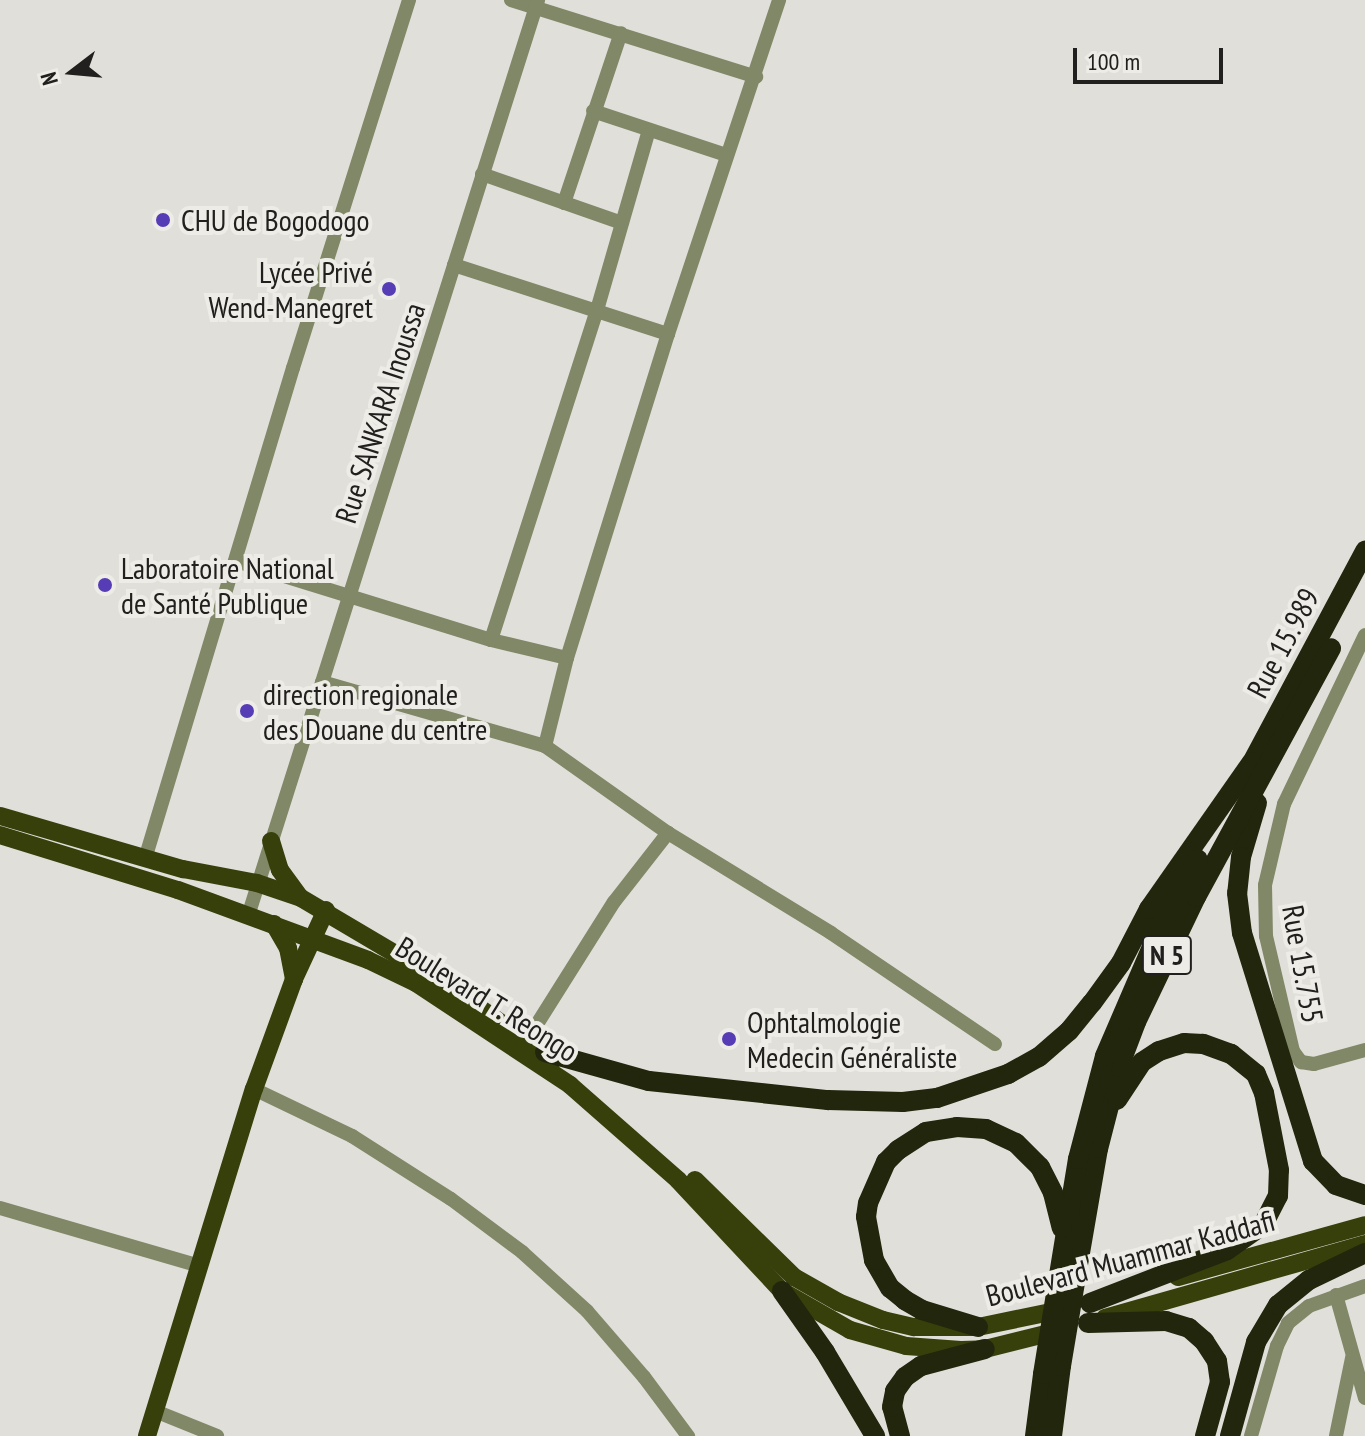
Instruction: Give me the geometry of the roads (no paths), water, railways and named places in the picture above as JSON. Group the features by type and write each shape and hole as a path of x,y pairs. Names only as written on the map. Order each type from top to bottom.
{"highway":[{"name":"Rue 15.989","path":"1258,768 1365,551"},
{"name":"N 5","path":"1067,1279 1063,1246 1078,1159 1105,1056 1157,935 1258,768 1365,580"},
{"name":"N 5","path":"1035,1436 1052,1370 1067,1279 1119,1067 1153,982 1258,768"},
{"path":"545,1052 649,1081 828,1100 903,1102 937,1098 1008,1074 1039,1057 1069,1031 1092,1003 1121,963 1149,909 1258,768"},
{"path":"1258,768 1237,893 1242,933 1313,1161 1336,1185 1365,1195"},
{"path":"1089,1313 1227,1250 1263,1225 1278,1196 1279,1170 1273,1131 1256,1074 1231,1054 1203,1044 1184,1043 1159,1051 1142,1062 1110,1115 1098,1149"},
{"path":"978,1327 922,1310 905,1300 890,1288 874,1260 867,1231 868,1203 886,1162 898,1150 926,1132 957,1127 986,1129 1016,1143 1040,1167 1053,1193 1063,1246"},
{"path":"1230,1436 1256,1342 1278,1305 1309,1280 1365,1253"},
{"path":"782,1291 825,1352 875,1436"},
{"path":"1089,1313 1166,1321 1189,1328 1204,1341 1217,1361 1220,1382 1205,1436"},
{"path":"900,1436 892,1407 895,1391 905,1377 921,1366 985,1349"},
{"name":"N 5","path":"1052,1370 1052,1436"}],"main road":[{"name":"Boulevard T. Reongo","path":"0,816 145,859 257,883 326,910 545,1052 689,1175 779,1265"},
{"name":"Boulevard T. Reongo","path":"0,835 178,890 274,924 416,983 570,1085 678,1180 782,1291 824,1318"},
{"path":"271,841 280,870 301,898"},
{"path":"147,1436 254,1089 294,979 326,910"},
{"path":"274,924 288,948 294,979"},
{"name":"Boulevard Muammar Kaddafi","path":"824,1318 850,1330 906,1346 985,1349 1365,1225"},
{"name":"Boulevard Muammar Kaddafi","path":"779,1265 816,1291 883,1320 914,1327 978,1327 1089,1313 1365,1244"}],"street":[{"path":"145,859 409,0"},
{"path":"511,0 536,3 756,77"},
{"path":"545,746 567,658 668,334 726,155 756,77 779,0"},
{"name":"Rue SANKARA Inoussa","path":"248,916 536,3"},
{"path":"564,203 621,33"},
{"path":"593,111 726,155"},
{"path":"491,640 597,310 649,130"},
{"path":"482,174 622,223"},
{"path":"454,265 668,334"},
{"path":"236,561 491,640 567,658"},
{"name":"Rue 15.755","path":"1365,635 1284,804 1265,885 1266,936 1293,1051 1301,1062 1314,1064 1365,1050"},
{"path":"322,682 545,746 668,833 831,933 995,1044"},
{"path":"527,1040 614,902 668,833"},
{"path":"254,1089 352,1136 451,1199 522,1252 587,1311 644,1377 688,1436"},
{"path":"0,1208 200,1266"},
{"path":"1251,1436 1277,1346 1288,1323 1309,1306 1365,1286"},
{"path":"1336,1295 1365,1398"},
{"path":"1336,1436 1352,1357"},
{"path":"155,1411 217,1436"}],"place":[{"name":"CHU de Bogodogo","path":"163,220"},
{"name":"Lycée Privé Wend-Manegret","path":"389,289"},
{"name":"Laboratoire National de Santé Publique","path":"105,585"},
{"name":"direction regionale des Douane du centre","path":"247,711"},
{"name":"Ophtalmologie Medecin Généraliste","path":"729,1039"}]}
